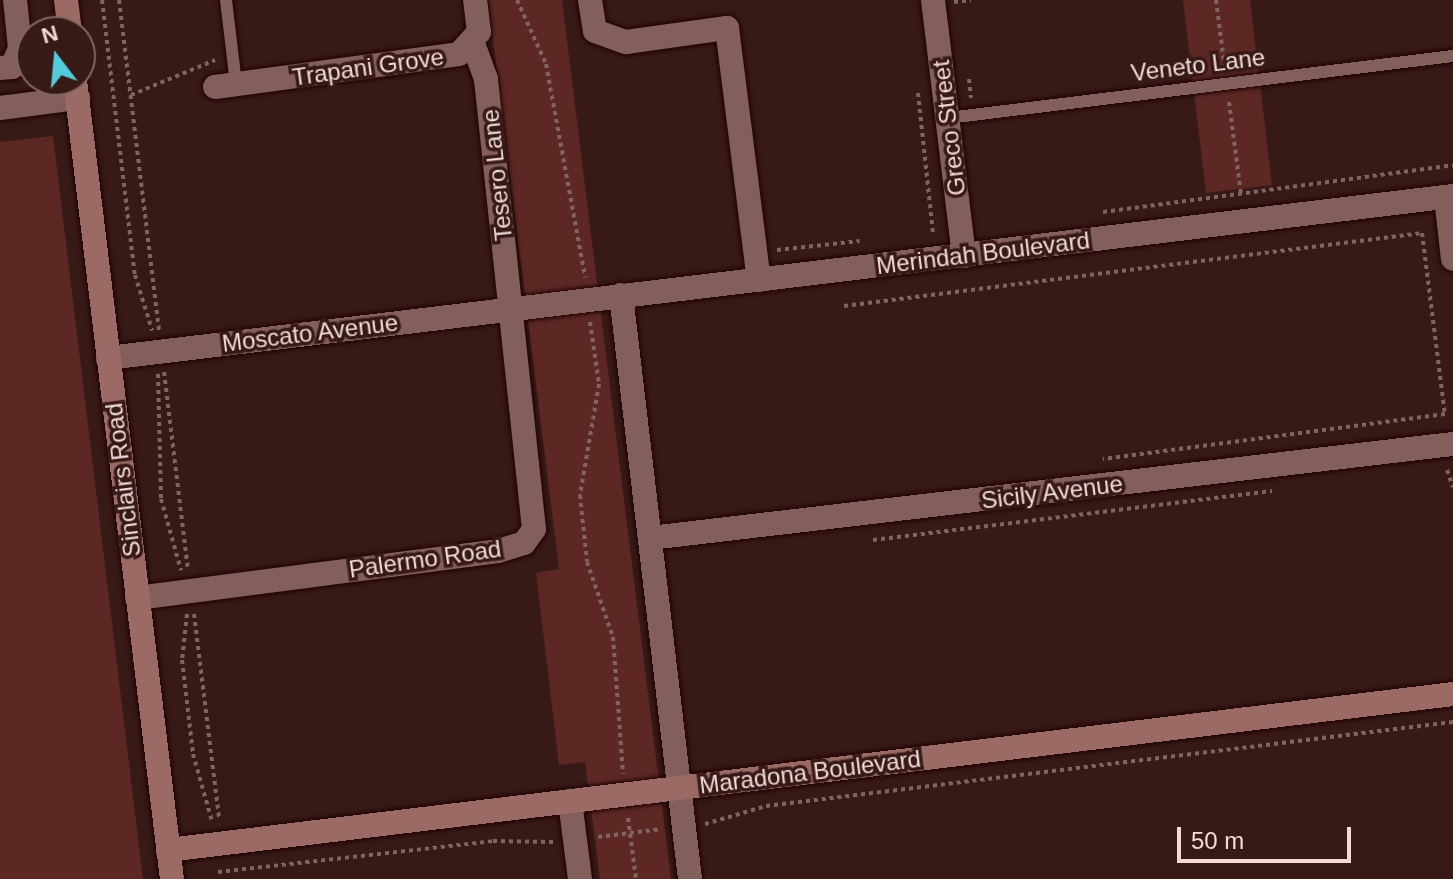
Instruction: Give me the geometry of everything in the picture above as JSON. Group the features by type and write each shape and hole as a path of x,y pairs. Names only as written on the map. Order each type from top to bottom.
{"street":[{"path":"0,68 12,67 20,48 15,0"},
{"name":"Trapani Grove","path":"225,86 459,54 473,44 475,0"},
{"path":"590,0 595,31 626,42 727,28 759,280"},
{"name":"Greco Street","path":"933,0 963,244"},
{"name":"Tesero Lane","path":"473,44 486,79 512,308"},
{"path":"0,108 48,96"},
{"name":"Sinclairs Road","path":"77,96 172,879"},
{"path":"1450,197 1453,259"},
{"name":"Merindah Boulevard","path":"512,308 759,280 963,244 1450,197"},
{"path":"621,295 690,879"},
{"name":"Moscato Avenue","path":"108,358 512,308"},
{"name":"Palermo Road","path":"137,598 524,543 534,529 512,308"},
{"name":"Sicily Avenue","path":"650,538 1453,444"},
{"name":"Maradona Boulevard","path":"168,850 1453,694"},
{"path":"570,801 580,879"}],"lane":[{"path":"225,86 233,58 226,0"},
{"name":"Veneto Lane","path":"948,118 1453,56"}],"path":[{"path":"102,0 135,275 150,310 158,352 161,499 187,592 193,754 209,797 226,879"},
{"path":"119,0 218,844 219,879"},
{"path":"517,0 546,64 581,226 599,384 580,495 587,562 613,637 625,795 636,879"},
{"path":"959,1 971,0"},
{"path":"131,95 166,84 193,65 233,58"},
{"path":"917,83 933,234"},
{"path":"1090,214 1453,165"},
{"path":"844,306 1422,233 1445,414 1087,461"},
{"path":"918,235 933,234 963,244"},
{"path":"755,252 874,240"},
{"path":"1435,471 1450,470 1453,487"},
{"path":"873,540 1279,490"},
{"path":"218,872 493,841 575,839 630,833 685,826 766,806 1453,722"}],"shaded area":[{"path":"488,0 562,0 671,879 600,879 585,762 559,765 536,573 559,569"},
{"path":"1183,0 1250,0 1272,185 1206,193"},
{"path":"53,136 143,879 0,879 0,142"}]}
